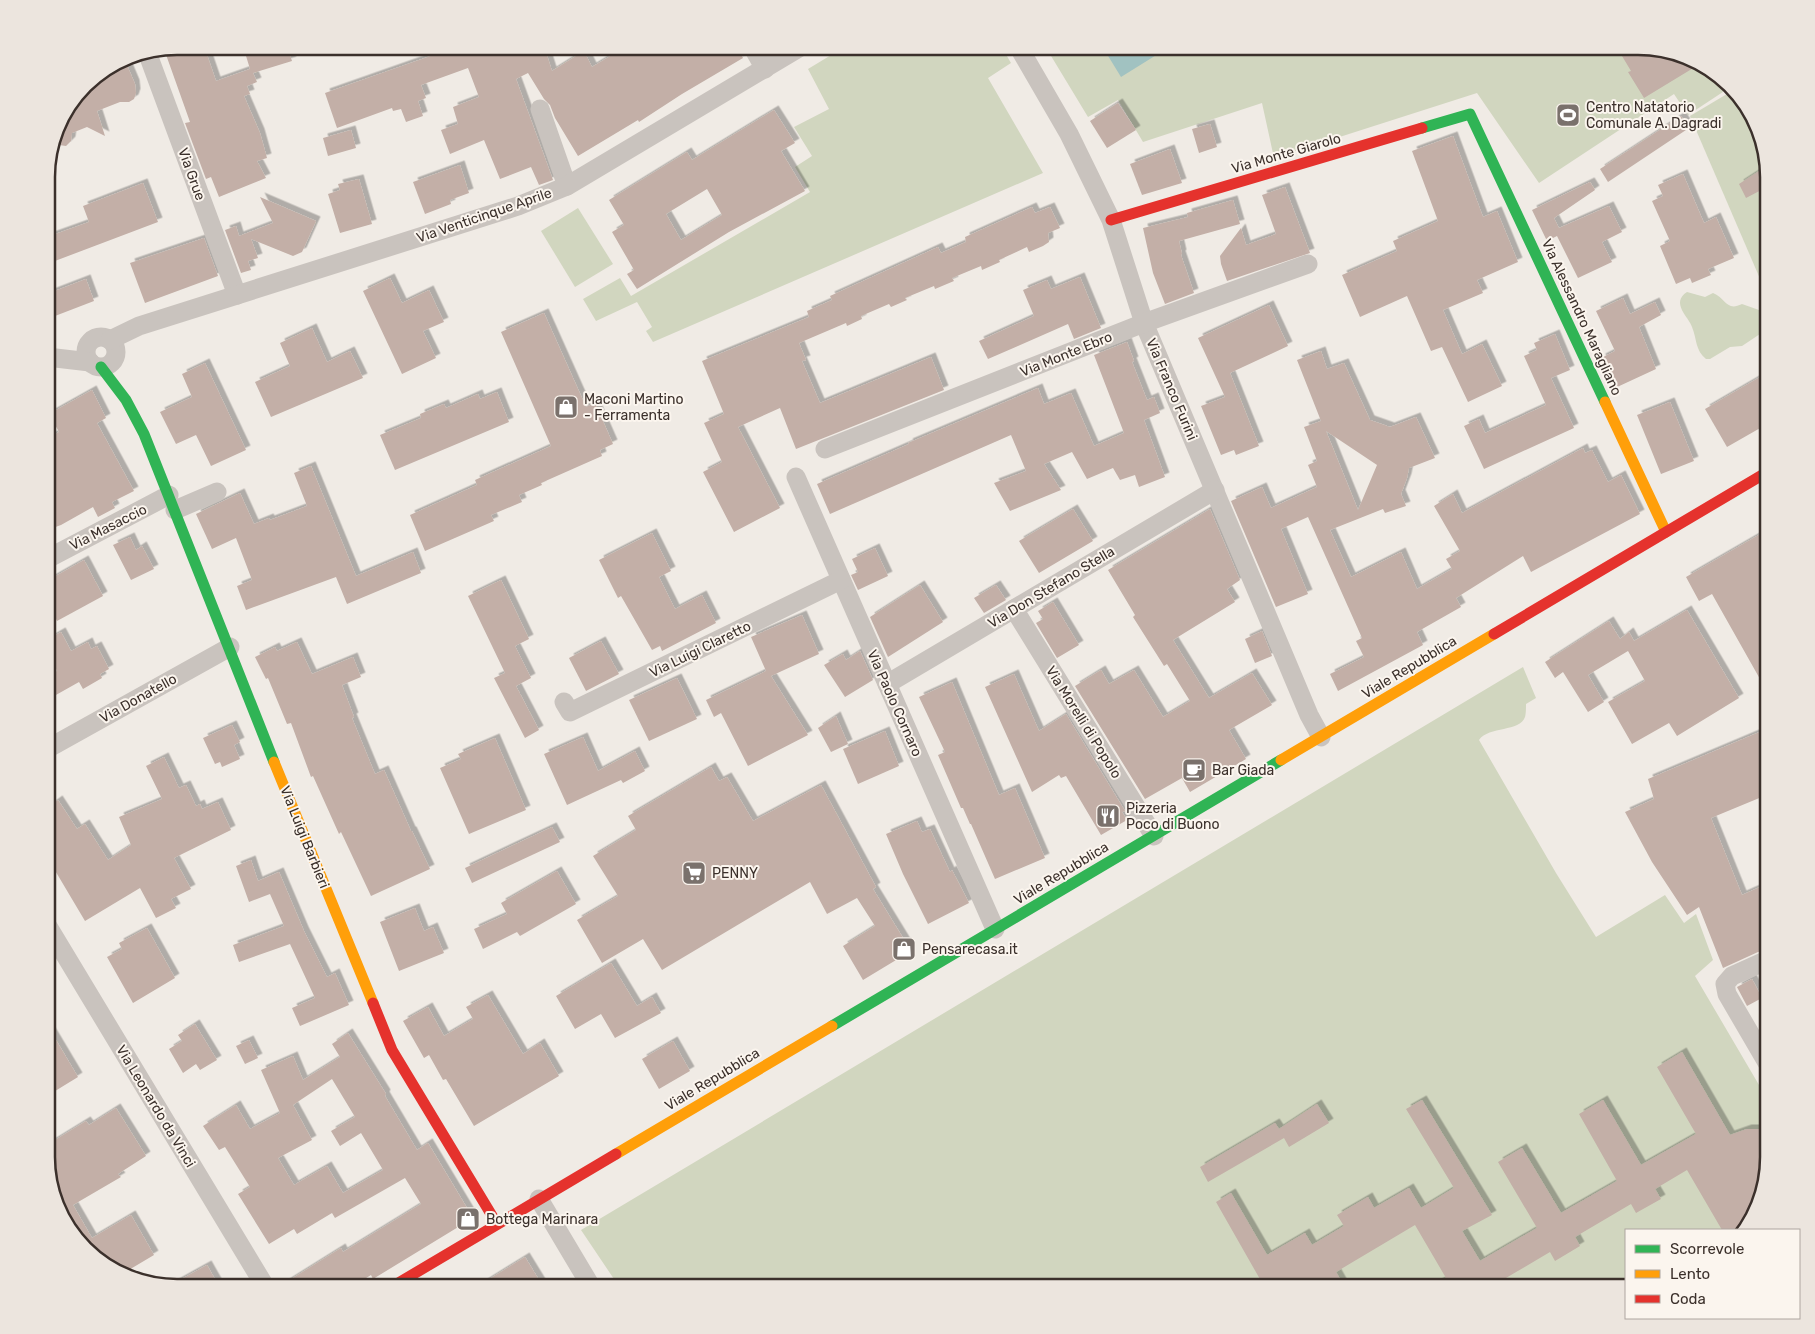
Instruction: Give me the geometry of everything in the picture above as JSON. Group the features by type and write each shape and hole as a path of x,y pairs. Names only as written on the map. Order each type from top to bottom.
{"street":[{"path":"757,55 765,68"},
{"name":"Via Venticinque Aprile","path":"103,354 139,326 518,206 567,186 787,55"},
{"name":"Via Franco Furini","path":"1023,55 1069,134 1111,220 1144,323 1321,737"},
{"name":"Via Grue","path":"149,58 237,295"},
{"path":"540,109 567,186"},
{"name":"Via Monte Giarolo","path":"1111,220 1470,114"},
{"name":"Via Alessandro Maragliano","path":"1470,114 1666,532"},
{"name":"Via Monte Ebro","path":"825,449 1144,323 1308,264"},
{"path":"55,356 103,354"},
{"name":"Via Luigi Barbieri","path":"103,354 122,370 139,408 144,434 291,805 392,1050 497,1224"},
{"name":"Via Paolo Cornaro","path":"796,477 995,929"},
{"name":"Viale Repubblica","path":"405,1279 1760,477"},
{"name":"Via Don Stefano Stella","path":"887,684 1215,490"},
{"name":"Via Masaccio","path":"55,555 172,503 217,492"},
{"name":"Via Luigi Claretto","path":"564,702 570,712 841,580"},
{"name":"Via Morelli di Popolo","path":"1014,609 1154,836"},
{"name":"Via Donatello","path":"55,744 230,647"},
{"name":"Via Leonardo da Vinci","path":"55,940 261,1279"},
{"path":"1760,963 1732,976 1725,984 1727,994 1760,1051"},
{"path":"539,1199 587,1279"}],"green space":[{"path":"831,55 1006,55 1011,63 988,78 1043,173 653,342 646,331 652,327 637,302 596,321 583,299 620,278 631,296 810,192 795,167 812,156 794,127 829,109 808,69"},
{"name":"Centro Natatorio Comunale A. Dagradi","path":"1050,55 1638,55 1677,61 1699,71 1724,91 1688,115 1674,94 1539,183 1477,93 1274,158 1262,103 1143,142 1118,100 1088,117"},
{"path":"1727,94 1739,109 1754,138 1760,169 1760,279 1690,116"},
{"path":"578,208 613,264 575,287 541,231"},
{"path":"1687,292 1705,297 1713,293 1729,305 1737,306 1742,304 1759,310 1760,334 1742,346 1730,347 1710,359 1706,359 1698,348 1692,327 1680,305 1682,296"},
{"path":"1523,667 1536,698 1526,704 1526,713 1522,722 1490,733 1479,740 1556,873 1596,937 1665,895 1684,923 1696,914 1713,960 1695,976 1760,1087 1760,1165 1758,1180 1754,1196 1744,1218 1736,1229 1625,1229 1625,1279 614,1279 581,1230"}],"water":[{"path":"1108,55 1156,55 1121,77"}],"building":[{"path":"166,55 207,55 216,81 250,69 246,55 290,55 292,61 253,73 257,82 247,86 250,94 244,96 260,133 267,158 257,161 266,178 219,197 211,177 206,179 185,123 190,122"},
{"path":"433,55 547,55 552,71 578,55 586,55 592,67 612,55 741,55 743,58 639,122 638,120 578,156 555,118 550,105 544,99 528,73 516,79 553,180 539,185 531,167 500,179 484,140 450,154 441,130 458,124 453,107 479,97 468,68 421,85 426,98 418,101 423,116 406,122 401,109 393,111 392,108 337,128 325,93"},
{"path":"1621,55 1654,56 1677,61 1693,68 1644,98 1628,72 1631,71"},
{"path":"127,66 135,84 136,93 134,99 97,111 105,136 87,127 72,133 71,141 66,146 59,145 61,138 71,116 80,103 97,85"},
{"path":"1118,103 1136,130 1107,148 1090,121"},
{"path":"774,110 795,143 781,151 805,191 729,232 637,289 627,274 634,270 612,232 624,225 609,200 687,152 692,160","holes":["707,189 722,215 681,240 666,214"]},
{"path":"1681,116 1689,128 1608,182 1600,169"},
{"path":"1210,124 1217,147 1199,153 1192,129"},
{"path":"351,130 356,148 328,156 323,138"},
{"path":"1453,136 1483,217 1497,211 1518,262 1477,280 1483,293 1443,310 1462,354 1482,344 1502,386 1468,402 1442,347 1431,351 1407,296 1360,317 1342,275 1397,251 1393,241 1438,221 1412,151"},
{"path":"1170,149 1182,183 1142,195 1130,164"},
{"path":"460,165 469,193 450,200 451,204 425,214 413,182"},
{"path":"1759,171 1760,191 1746,198 1739,184"},
{"path":"1683,174 1704,223 1716,217 1734,258 1708,269 1711,275 1692,283 1690,278 1676,284 1660,246 1670,241 1652,201 1663,196 1658,185"},
{"path":"359,179 372,224 340,233 328,194 340,190 338,184"},
{"path":"1590,182 1595,190 1554,218 1559,228 1609,206 1622,232 1602,242 1612,262 1578,278 1557,236 1547,241 1532,210"},
{"path":"143,183 158,222 55,261 55,234 89,222 83,206"},
{"path":"1285,187 1310,253 1227,281 1220,256 1241,228 1246,245 1276,234 1262,195"},
{"path":"260,197 316,221 302,252 293,256 251,239 258,258 248,261 251,270 241,273 225,230 236,226 239,236 273,223"},
{"path":"1233,200 1240,224 1179,241 1181,255 1194,293 1165,304 1153,273 1143,228 1188,217 1187,213"},
{"path":"1032,207 1035,213 1050,207 1060,228 1048,233 1049,242 1043,246 1029,252 1027,247 982,270 981,266 952,278 954,281 935,289 934,286 905,298 907,300 891,307 889,304 861,316 862,319 847,326 846,323 799,343 806,360 802,361 820,403 931,357 944,390 796,449 780,408 738,427 780,508 734,532 703,472 722,462 704,423 724,414 702,361 809,317 807,311 832,300 830,296 938,247 941,253 966,242 965,237"},
{"path":"204,238 218,276 145,303 130,263"},
{"path":"1080,277 1101,328 1074,339 1068,324 988,359 979,341 1034,316 1023,290 1047,280 1051,289"},
{"path":"390,278 402,303 429,290 444,322 423,331 436,358 402,374 363,291"},
{"path":"86,279 94,301 55,316 55,291"},
{"path":"1623,298 1630,314 1655,302 1661,315 1639,327 1656,369 1615,388 1601,358 1615,351 1596,311"},
{"path":"1269,305 1288,346 1230,373 1259,446 1236,455 1234,450 1221,455 1201,406 1225,397 1198,338"},
{"path":"544,313 586,407 595,403 613,444 600,450 602,456 541,483 542,485 519,495 522,502 491,515 494,521 425,551 410,515 477,485 475,480 551,446 501,332"},
{"path":"312,328 327,362 350,351 363,378 271,417 255,382 290,366 280,343"},
{"path":"1555,334 1570,370 1551,378 1574,428 1484,469 1464,426 1479,419 1485,433 1546,405 1524,356 1537,350 1534,343"},
{"path":"1127,342 1134,361 1132,362 1147,400 1154,397 1160,413 1144,420 1165,477 1139,487 1135,475 1120,480 1113,468 1087,479 1072,452 1044,464 1061,490 1010,511 994,483 1026,471 1011,435 830,514 817,484 1038,388 1044,404 1071,393 1094,446 1124,433 1094,355"},
{"path":"1321,351 1327,369 1344,363 1370,420 1390,427 1416,417 1435,458 1409,468 1401,494 1406,506 1385,513 1383,509 1330,530 1351,577 1401,552 1417,589 1452,569 1446,559 1460,551 1434,506 1453,494 1462,513 1583,448 1585,453 1592,450 1608,482 1621,475 1640,514 1531,572 1523,556 1456,598 1461,607 1417,632 1423,645 1338,691 1330,674 1364,657 1356,641 1362,638 1308,517 1281,529 1308,594 1276,607 1231,501 1262,487 1271,508 1317,487 1308,465 1317,461 1304,427 1321,421 1297,360","holes":["1326,431 1377,465 1358,510"]},
{"path":"205,363 246,450 211,466 196,435 176,444 160,412 192,397 182,374"},
{"path":"1760,377 1760,428 1727,447 1705,409"},
{"path":"92,390 106,418 97,423 134,491 112,502 115,508 98,517 93,507 55,527 55,434 59,432 55,425 55,411"},
{"path":"497,392 509,422 395,470 380,435 421,418 420,414 444,404 446,408 478,394 480,399"},
{"path":"1670,402 1694,461 1661,474 1637,415"},
{"path":"311,466 356,576 413,552 421,573 347,604 336,577 246,610 237,586 252,580 236,538 212,549 196,514 240,493 254,524 307,506 294,473"},
{"path":"1073,509 1093,541 1039,573 1019,541"},
{"path":"1210,509 1240,580 1227,589 1235,602 1173,640 1209,698 1252,673 1272,705 1229,730 1246,759 1190,792 1182,778 1145,799 1075,686 1101,670 1109,684 1134,670 1163,717 1190,701 1167,664 1164,666 1133,617 1135,615 1108,570"},
{"path":"652,533 671,571 659,577 675,609 702,595 716,623 662,651 660,646 652,650 621,596 618,598 599,560"},
{"path":"1760,534 1760,679 1712,594 1699,601 1686,577"},
{"path":"130,537 136,550 142,546 154,569 131,580 113,545"},
{"path":"875,548 888,576 858,590 851,575 858,572 852,559"},
{"path":"84,560 103,596 57,621 55,617 55,576"},
{"path":"501,580 529,639 515,646 531,678 516,686 539,730 525,738 494,678 505,673 468,596"},
{"path":"920,585 943,622 888,657 870,617"},
{"path":"996,585 1006,600 984,613 974,598"},
{"path":"1053,602 1079,645 1057,658 1036,623 1043,619 1038,611"},
{"path":"1687,610 1739,698 1677,736 1669,723 1632,744 1608,702 1645,681 1628,651 1588,675 1604,702 1588,712 1563,672 1555,678 1545,662 1609,621 1620,639 1629,632 1634,641"},
{"path":"802,615 819,654 771,676 808,735 748,766 721,713 714,717 706,700 766,671 751,637"},
{"path":"1262,631 1272,656 1255,663 1245,639"},
{"path":"61,632 71,651 88,642 91,649 97,646 109,669 100,674 102,678 83,689 79,682 55,696 55,672 57,671 55,667 55,635"},
{"path":"601,641 619,674 586,691 569,658"},
{"path":"297,642 312,674 353,657 361,677 342,685 354,717 352,718 375,774 384,770 430,869 371,896 341,832 339,834 313,776 311,777 291,723 287,724 268,678 266,679 255,657 275,647 277,651"},
{"path":"860,651 873,680 845,697 824,665 843,654 846,660"},
{"path":"1014,674 1039,731 1066,714 1125,811 1122,812 1127,820 1101,835 1066,776 1061,778 1059,775 1032,792 985,687"},
{"path":"677,678 697,719 649,741 629,700"},
{"path":"952,682 999,795 1015,788 1045,858 995,879 938,755 945,752 919,697"},
{"path":"836,716 848,744 831,752 818,728"},
{"path":"232,725 240,742 234,745 240,759 222,767 220,762 215,764 203,738"},
{"path":"885,731 899,766 858,784 843,749"},
{"path":"1760,732 1760,798 1711,818 1742,895 1760,887 1760,951 1723,968 1699,907 1687,915 1652,862 1625,812 1654,799 1648,779"},
{"path":"583,737 598,771 635,751 645,771 623,783 621,780 567,805 544,754"},
{"path":"495,738 526,810 469,834 440,768 461,759 458,754"},
{"path":"164,757 179,788 186,785 196,806 200,804 202,809 218,802 231,830 174,858 191,889 171,899 176,908 156,918 140,888 85,921 55,870 55,802 58,800 77,829 85,824 108,860 131,845 119,817 162,799 146,766"},
{"path":"711,767 719,781 727,777 753,821 821,785 876,887 873,889 911,951 863,980 843,946 875,926 857,898 827,914 810,882 662,970 643,939 602,963 577,920 618,896 593,856 636,830 628,816"},
{"path":"917,821 922,832 930,829 950,872 952,870 969,903 928,924 903,874 886,834"},
{"path":"552,827 560,842 472,883 465,868"},
{"path":"251,860 258,881 279,872 304,931 327,977 335,973 349,1005 300,1026 292,1008 315,998 290,944 239,962 233,945 284,926 270,894 249,902 236,866"},
{"path":"557,871 576,904 520,936 517,932 483,949 474,929 507,914 501,903"},
{"path":"415,908 424,931 433,927 444,953 399,971 380,922"},
{"path":"147,928 175,978 133,1003 107,957 122,949 119,943"},
{"path":"611,963 637,1006 652,997 661,1013 615,1038 601,1014 575,1029 556,996"},
{"path":"1752,979 1760,994 1760,999 1747,1006 1737,987"},
{"path":"488,995 523,1054 540,1043 559,1076 474,1126 446,1079 443,1080 429,1055 424,1058 403,1021 428,1007 444,1036 473,1019 466,1007"},
{"path":"195,1024 217,1060 200,1070 196,1064 183,1073 169,1049 182,1041 178,1035"},
{"path":"348,1033 386,1094 385,1096 417,1150 428,1143 473,1218 373,1279 371,1275 365,1279 291,1279 341,1248 343,1252 421,1204 405,1178 335,1218 332,1213 297,1234 294,1229 269,1244 238,1194 250,1187 225,1147 219,1150 203,1126 236,1105 250,1129 280,1113 261,1070 293,1056 303,1080 340,1057 332,1044","holes":["332,1079 355,1117 331,1131 340,1146 361,1133 383,1170 343,1193 327,1166 294,1185 278,1158 312,1140 293,1105"]},
{"path":"55,1038 78,1077 55,1091"},
{"path":"249,1040 258,1058 245,1064 236,1046"},
{"path":"673,1041 690,1071 659,1089 642,1059"},
{"path":"1682,1052 1730,1135 1747,1129 1760,1129 1758,1180 1754,1196 1744,1218 1736,1229 1721,1229 1687,1170 1655,1189 1661,1199 1636,1213 1631,1204 1575,1237 1580,1246 1555,1261 1550,1252 1504,1279 1444,1279 1446,1278 1415,1225 1336,1272 1340,1279 1260,1279 1216,1202 1231,1193 1267,1255 1305,1233 1312,1245 1344,1226 1337,1215 1368,1197 1374,1208 1409,1188 1421,1208 1454,1188 1406,1109 1422,1100 1492,1215 1462,1231 1480,1261 1537,1228 1498,1162 1522,1148 1561,1213 1617,1181 1579,1114 1603,1100 1641,1165 1696,1134 1657,1067"},
{"path":"1317,1104 1329,1123 1289,1147 1284,1138 1208,1182 1200,1167 1275,1123 1279,1129"},
{"path":"116,1108 146,1156 118,1174 121,1177 73,1205 92,1238 131,1215 154,1255 130,1269 103,1254 85,1237 71,1218 59,1188 55,1165 55,1140 86,1121 89,1125"},
{"path":"525,1257 538,1279 490,1279"},
{"path":"207,1265 215,1279 182,1279"}],"traffic: fast":[{"path":"1422,128 1470,114 1605,402"},
{"path":"101,367 126,400 144,434 274,762"},
{"path":"832,1026 1281,760"}],"traffic: slow":[{"path":"1605,402 1666,532"},
{"path":"1281,760 1494,634"},
{"path":"274,762 373,1003"},
{"path":"616,1154 832,1026"}],"traffic: jam":[{"path":"1111,220 1422,128"},
{"path":"1494,634 1760,476"},
{"path":"373,1003 392,1050 497,1224"},
{"path":"405,1279 616,1154"}],"place":[{"name":"Centro Natatorio Comunale A. Dagradi","path":"1568,115"},
{"name":"Maconi Martino - Ferramenta","path":"566,407"},
{"name":"Bar Giada","path":"1194,770"},
{"name":"Pizzeria Poco di Buono","path":"1108,816"},
{"name":"PENNY","path":"694,873"},
{"name":"Pensarecasa.it","path":"904,949"},
{"name":"Bottega Marinara","path":"468,1219"}]}
